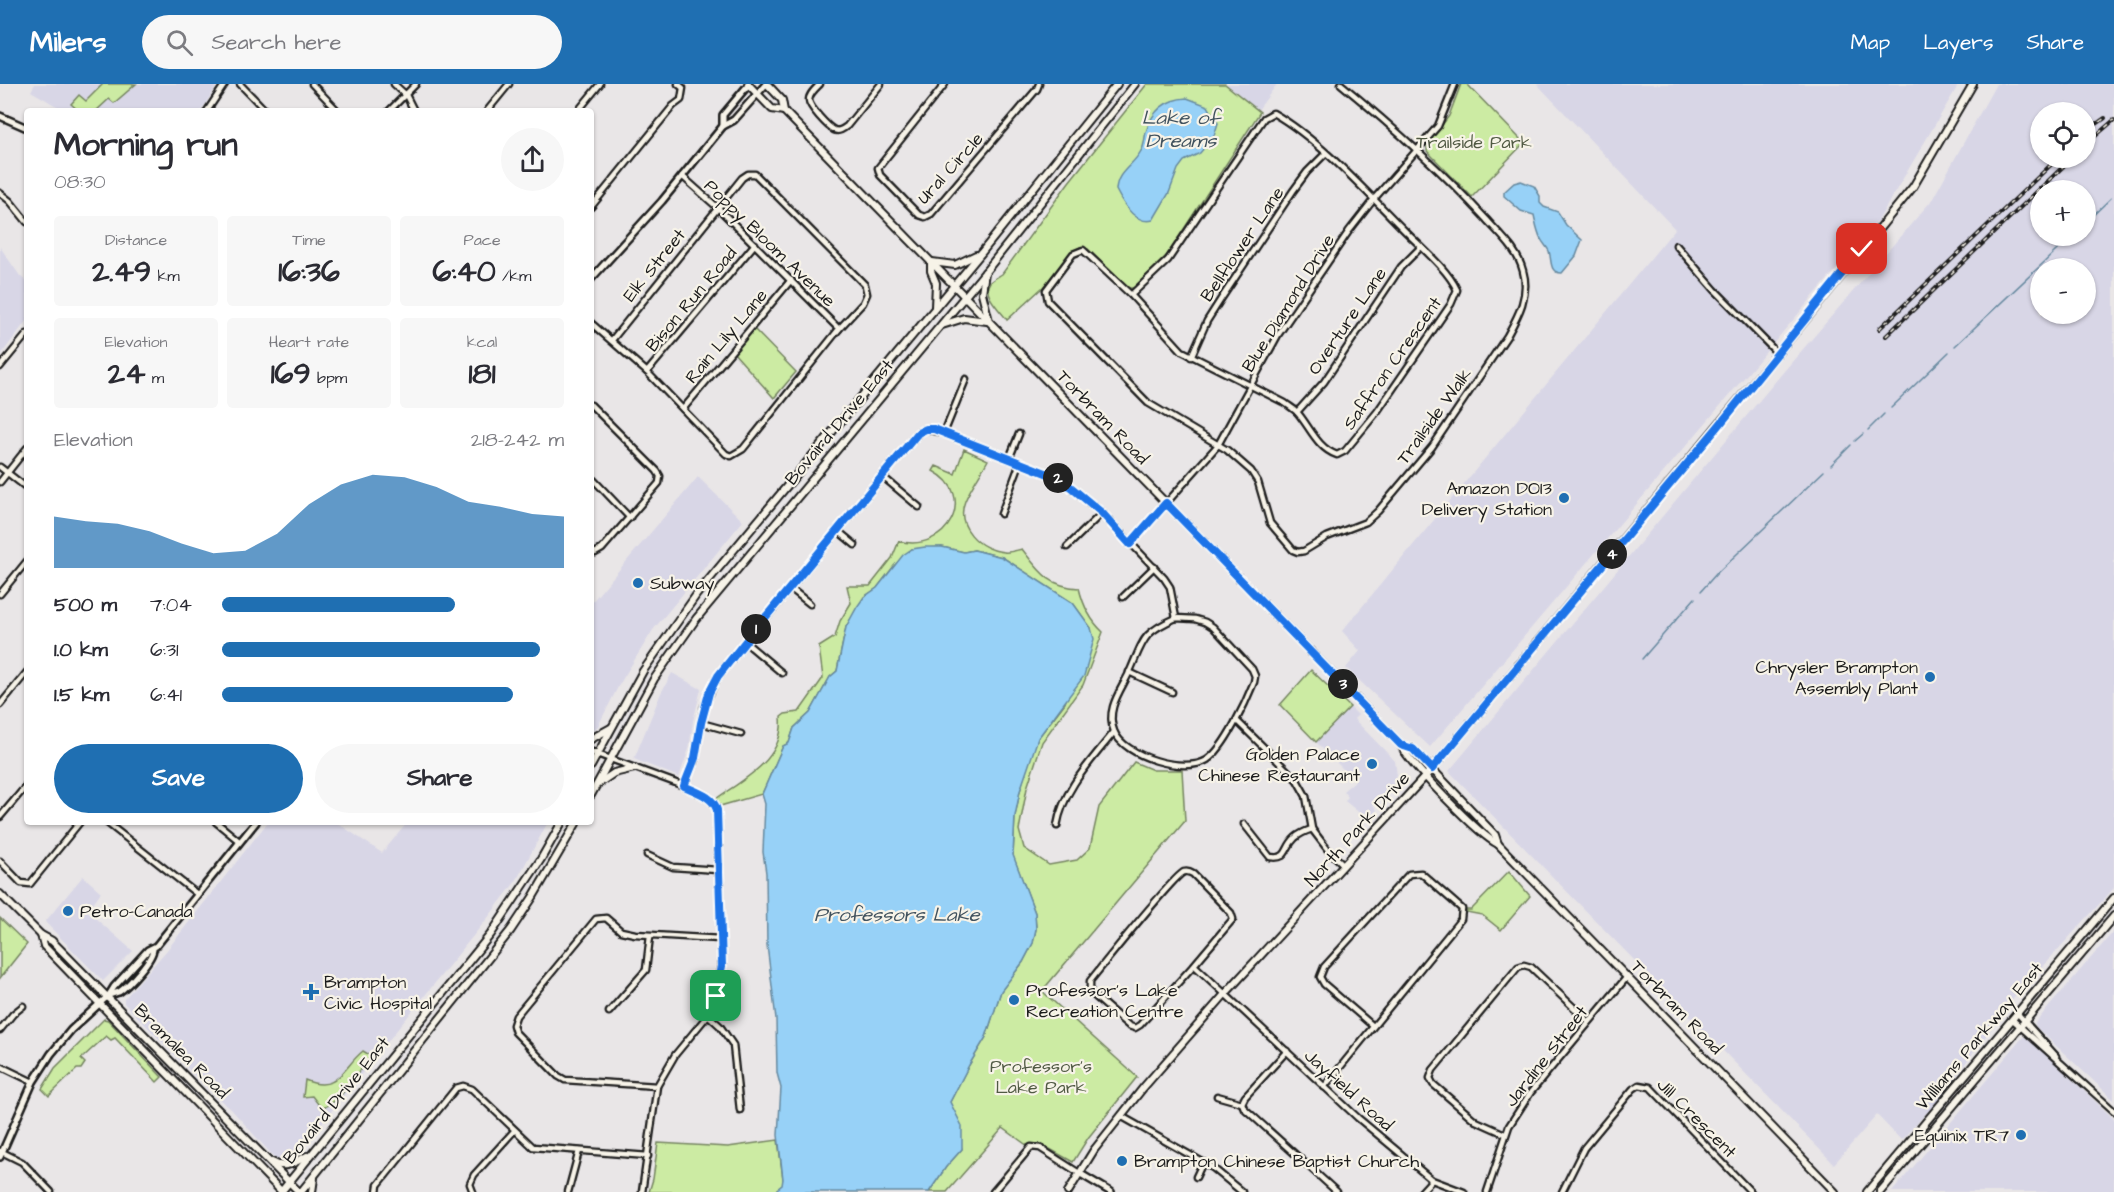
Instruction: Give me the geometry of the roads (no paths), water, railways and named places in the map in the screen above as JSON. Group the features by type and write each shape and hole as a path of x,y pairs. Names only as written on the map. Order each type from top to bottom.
{"main road":[{"name":"Torbram Road","path":"748,84 772,109 784,111"},
{"name":"Torbram Road","path":"766,84 782,100 784,111 1401,745 1406,755 1488,840 1498,844 1835,1192"},
{"name":"Bovaird Drive East","path":"594,753 612,727 643,671 697,594 982,252 1118,84"},
{"name":"Bovaird Drive East","path":"594,790 654,679 696,619 985,272 1135,84"},
{"name":"North Park Drive","path":"1068,1192 1094,1150 1143,1088 1225,994 1432,769 1913,187 1973,84"},
{"path":"935,307 936,283 931,271 931,261 955,265 982,252"},
{"path":"939,327 964,318 989,322 982,292 985,272"},
{"path":"594,737 612,727"},
{"name":"Torbram Road","path":"1401,745 1413,749 1495,835 1498,844"},
{"path":"597,784 614,772 635,768"},
{"name":"Bovaird Drive East","path":"282,1192 491,934 541,859 560,825"},
{"name":"Bovaird Drive East","path":"300,1192 511,930 575,825"},
{"name":"Bramalea Road","path":"0,894 41,935 52,940 300,1192"},
{"name":"Williams Parkway East","path":"1867,1192 2114,898"},
{"name":"Williams Parkway East","path":"1881,1192 2114,916"},
{"name":"Bramalea Road","path":"41,935 44,946 282,1192"},
{"path":"269,1161 287,1166 310,1155"},
{"path":"312,1192 314,1174"}],"street":[{"path":"209,108 225,84"},
{"path":"240,84 263,108"},
{"path":"312,84 335,108"},
{"path":"394,84 406,95 412,108"},
{"path":"392,108 416,84"},
{"path":"490,108 510,84"},
{"path":"580,108 600,84"},
{"path":"594,203 681,100 682,88 678,84"},
{"path":"723,126 723,115 748,84"},
{"path":"594,276 662,201 723,126 734,120 766,84"},
{"path":"820,84 811,94 809,100 811,107 832,129 840,131 847,126 881,84"},
{"name":"Ural Circle","path":"945,84 878,168 880,175 919,215 925,217 931,214 1039,84"},
{"path":"1341,84 1417,149"},
{"name":"Blue Diamond Drive","path":"1130,544 1218,445 1278,335 1349,231 1438,126 1455,84"},
{"name":"Saffron Crescent","path":"1131,295 1168,260 1260,123 1273,113 1325,154 1374,199 1454,282 1457,292 1451,303 1377,412 1346,451 1337,455 1329,452 1320,443 1297,412 1285,403 1182,351 1131,295 1083,250 1073,254 1046,290 1048,301 1148,403 1218,445"},
{"path":"0,116 24,127"},
{"name":"Trailside Walk","path":"1218,445 1251,471 1258,482 1270,523 1287,544 1298,552 1327,537 1366,522 1432,447 1518,317 1524,300 1525,287 1523,271 1516,254 1417,149"},
{"name":"Bellflower Lane","path":"1191,357 1207,321 1221,299 1293,191 1307,172 1325,154"},
{"name":"Elk Street","path":"612,340 742,178 748,174 754,174 761,180 865,285 867,294 862,303 839,329"},
{"name":"Poppy Bloom Avenue","path":"682,176 755,244 839,329"},
{"path":"0,193 24,218"},
{"name":"Bison Run Road","path":"648,372 755,244"},
{"path":"1676,245 1715,290 1777,353"},
{"name":"Overture Lane","path":"1297,412 1324,382 1401,267 1421,247"},
{"name":"Rain Lily Lane","path":"683,409 791,280"},
{"path":"594,325 648,372 726,454 731,456 738,454 839,329"},
{"path":"0,366 24,338"},
{"path":"944,433 966,379"},
{"path":"594,408 660,476 658,483 630,518 602,549 594,552"},
{"path":"684,786 695,758 709,693 718,676 918,433 926,429 944,433 1061,479 1102,513 1154,567 1170,587 1176,618"},
{"path":"1009,459 1019,434"},
{"path":"0,482 24,452"},
{"path":"1000,514 1020,463"},
{"path":"0,467 24,486"},
{"path":"882,476 919,507"},
{"path":"594,480 630,518"},
{"path":"1067,547 1102,513"},
{"path":"837,530 855,545"},
{"path":"0,594 24,565"},
{"path":"1123,597 1154,567"},
{"path":"790,588 810,604"},
{"path":"1176,618 1195,619 1213,627 1252,669 1254,682 1237,721 1209,759 1200,763 1157,762 1141,757 1114,732 1111,714 1113,704 1146,636 1154,628 1176,618"},
{"path":"745,642 782,673"},
{"path":"1129,672 1172,692"},
{"path":"0,705 24,676"},
{"path":"1237,721 1297,780 1306,796 1312,829 1328,850 1344,865"},
{"path":"701,723 741,734"},
{"path":"1057,826 1059,813 1076,782 1114,732"},
{"path":"594,753 684,786 708,798 715,805 722,966 716,996 708,1016 675,1055 657,1086 642,1192"},
{"path":"0,817 24,789"},
{"path":"1244,824 1270,857 1278,858 1284,856 1293,839 1312,829"},
{"path":"0,861 21,883 30,884 78,825"},
{"path":"110,825 198,894"},
{"path":"220,825 239,841"},
{"path":"51,1192 22,1162 1,1153 33,1082 60,1042 108,996 118,992 136,976 153,954 153,949 253,825"},
{"path":"647,855 673,867 718,870"},
{"path":"1187,872 1193,874 1232,913 1233,919 1194,965 1135,1028 1129,1026 1090,992 1090,981 1164,893 1182,873 1187,872"},
{"path":"1323,1087 1461,919 1462,909 1421,873 1409,874 1324,968 1320,976 1324,984 1373,1026"},
{"path":"657,1086 565,1080 558,1076 515,1032 513,1024 516,1016 596,919 606,918 621,931 650,936 720,939"},
{"path":"609,1012 646,970 650,936"},
{"name":"Jayfield Road","path":"1194,965 1323,1087 1432,1180 1464,1192"},
{"path":"1505,1134 1476,1121 1433,1084 1430,1078 1433,1070 1518,967 1524,965 1531,967 1589,1022"},
{"name":"Jardine Street","path":"1487,1192 1505,1134 1531,1092 1627,977"},
{"path":"0,1030 23,1006"},
{"path":"708,1016 720,1026 733,1044 740,1110"},
{"path":"2016,1017 2047,1052 2057,1058 2114,1111"},
{"path":"1242,1103 1287,1051"},
{"path":"0,1066 33,1082"},
{"name":"Jill Crescent","path":"1562,1192 1584,1148 1633,1089 1639,1085 1650,1087 1752,1192"},
{"path":"377,1192 378,1185 456,1088 463,1086 472,1089 532,1147 648,1156"},
{"path":"1217,1096 1242,1103 1244,1108 1337,1192"},
{"path":"1121,1116 1213,1168 1242,1192"},
{"path":"473,1192 470,1184 474,1175 514,1131"},
{"path":"993,1192 1031,1147 1040,1148 1111,1192"},
{"path":"568,1192 579,1151"},
{"path":"1196,1177 1203,1162"},
{"path":"1421,1192 1432,1180"}],"water":[{"name":"Lake of Dreams","path":"1187,98 1208,106 1218,123 1214,136 1200,153 1184,161 1178,169 1169,193 1153,220 1141,219 1122,201 1116,190 1117,183 1122,173 1142,149 1146,132 1156,112 1166,104"},
{"path":"1521,181 1534,186 1540,196 1540,203 1558,212 1566,225 1582,240 1576,256 1562,273 1553,269 1549,251 1540,236 1534,215 1521,211 1504,196 1504,192 1514,183"},
{"name":"Professors Lake","path":"942,547 964,552 974,550 1002,557 1073,603 1091,628 1094,639 1084,676 1038,738 1020,791 1015,816 1013,855 1035,913 1036,929 1033,943 1023,962 1001,991 986,1037 950,1102 962,1126 962,1149 929,1192 777,1192 783,1179 778,1135 781,1088 777,1073 776,1019 767,945 766,873 763,852 765,804 762,794 783,746 789,743 794,728 810,713 830,677 837,671 846,627 857,607 864,597 877,588 903,555 912,549"}],"waterway":[{"path":"2096,212 2111,198"},
{"path":"1955,346 2061,246"},
{"path":"1891,408 1949,352"},
{"path":"1868,430 1884,414"},
{"path":"1855,441 1863,434"},
{"path":"1831,465 1851,445"},
{"path":"1701,591 1824,471"},
{"path":"1642,659 1695,598"}],"railway":[{"path":"2096,124 2105,118"},
{"path":"2096,136 2114,120"},
{"path":"1879,329 2048,168"},
{"path":"1886,336 2062,168"}],"place":[{"name":"Amazon DOI3 Delivery Station","path":"1564,498"},
{"name":"Subway","path":"638,583"},
{"name":"Chrysler Brampton Assembly Plant","path":"1930,677"},
{"name":"Golden Palace Chinese Restaurant","path":"1372,764"},
{"name":"Petro-Canada","path":"68,911"},
{"name":"Brampton Civic Hospital","path":"311,992"},
{"name":"Professor's Lake Recreation Centre","path":"1014,1000"},
{"name":"Equinix TR7","path":"2021,1135"},
{"name":"Brampton Chinese Baptist Church","path":"1122,1161"}],"park label":[{"name":"Trailside Park","path":"1474,142"},
{"name":"Professor's Lake Park","path":"1041,1076"}]}
